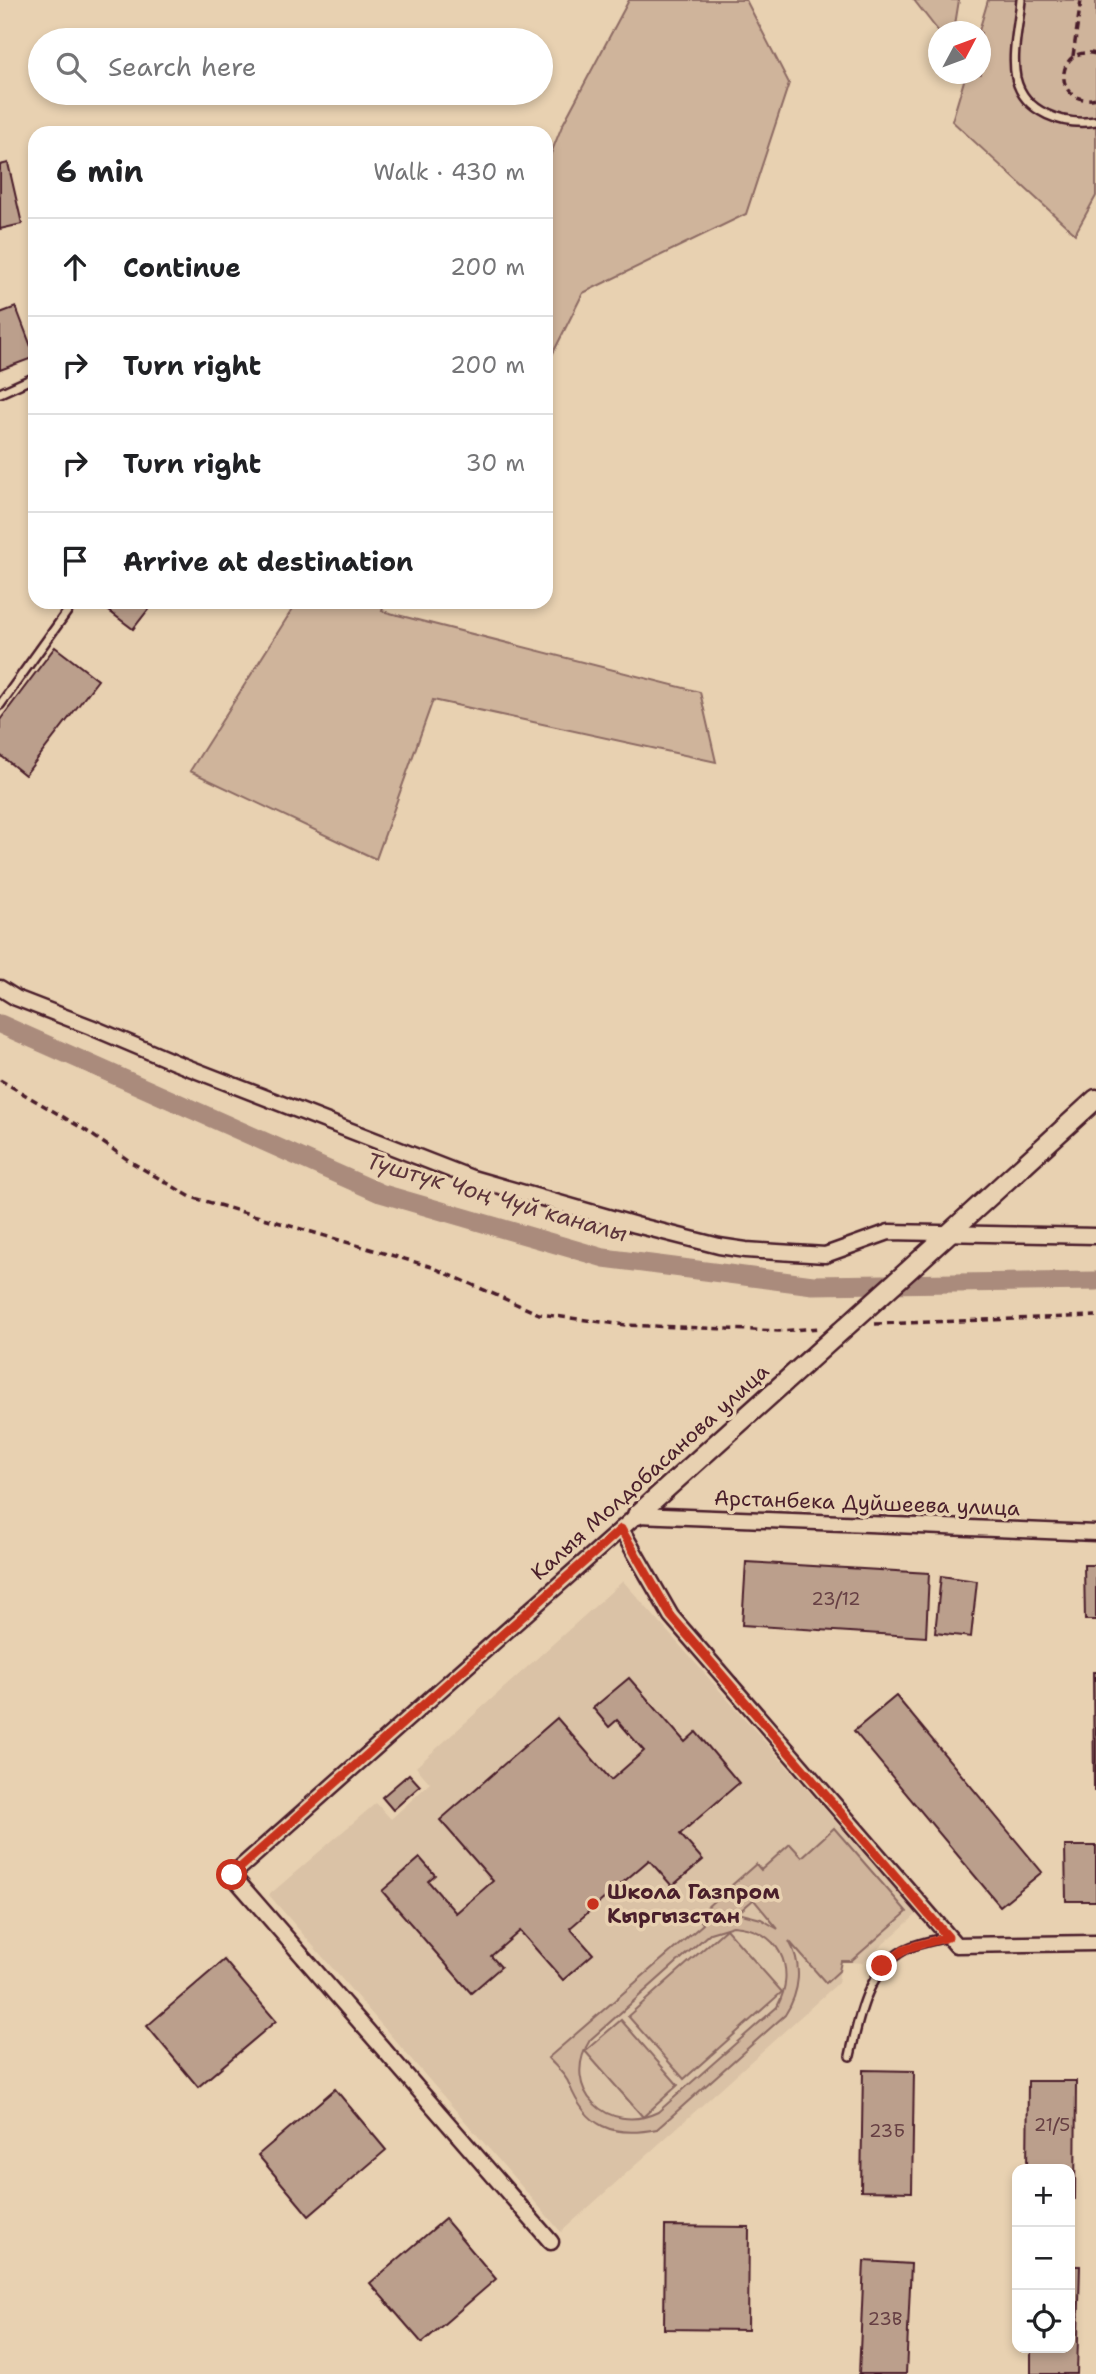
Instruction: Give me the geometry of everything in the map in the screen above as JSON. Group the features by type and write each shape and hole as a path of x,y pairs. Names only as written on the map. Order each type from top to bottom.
{"street":[{"path":"0,988 16,998 174,1062 472,1178 719,1246 825,1255 889,1232 1096,1236"},
{"name":"Калыя Молдобасанова улица","path":"551,2242 232,1875 878,1299 1096,1098"},
{"name":"Арстанбека Дуйшеева улица","path":"637,1514 1096,1533"},
{"path":"621,1529 671,1616 956,1945 1096,1943"}],"lane":[{"path":"1021,0 1015,59 1017,79 1026,98 1042,114 1061,120 1096,121"},
{"path":"0,393 28,380"},
{"path":"0,705 69,609"},
{"path":"850,2056 860,2011 882,1966 907,1948 948,1937"}],"path":[{"path":"1080,0 1073,56 1065,67 1065,86 1078,98 1096,99"},
{"path":"1073,56 1083,52 1096,54"},
{"path":"0,1082 8,1083 82,1128 131,1162 191,1196 432,1267 539,1314 626,1325 779,1331 848,1325 1096,1316"}],"shaded area":[{"path":"629,0 746,0 789,83 746,214 583,293 553,353 553,148 562,126"},
{"path":"914,0 959,0 956,21 930,21"},
{"path":"988,0 1096,0 1096,196 1075,234 952,121 963,84 991,84 991,21 982,21"},
{"path":"293,609 383,609 382,611 700,692 716,762 433,700 376,859 190,771"},
{"name":"Школа Газпром Кыргызстан","path":"623,1581 917,1914 862,1963 841,1961 838,1983 561,2232 269,1895 376,1803 391,1819 430,1783 416,1767"},
{"path":"834,1828 907,1912 851,1961 841,1961 839,1971 826,1983 789,1941 796,1959 798,1978 794,1997 785,2015 657,2129 627,2132 602,2126 592,2120 576,2099 565,2077 548,2058 703,1924 701,1921 711,1912 707,1907 756,1864 761,1870 790,1844 802,1857","holes":["754,1900 778,1929 761,1919 738,1913","733,1926 762,1934 780,1953 785,1978 777,2007 658,2112 639,2118 622,2118 606,2113 585,2091 581,2075 582,2058 590,2040 710,1933"]},
{"path":"726,1929 782,1992 684,2079 628,2016"},
{"path":"621,2020 678,2085 643,2117 585,2051"}],"building":[{"path":"8,163 22,224 0,229 0,165"},
{"path":"16,307 28,339 28,360 0,370 0,313"},
{"path":"106,609 149,609 133,629"},
{"path":"55,647 98,680 25,775 0,755 0,720"},
{"path":"746,1562 929,1573 926,1637 742,1625"},
{"path":"1084,1565 1096,1565 1096,1620 1085,1620"},
{"path":"941,1576 977,1581 971,1637 935,1633"},
{"path":"1093,1672 1096,1672 1096,1791 1094,1791"},
{"path":"629,1678 685,1742 696,1732 739,1783 680,1834 703,1860 672,1886 649,1860 570,1928 593,1954 563,1980 520,1931 491,1956 501,1967 471,1993 382,1891 420,1858 435,1875 428,1881 456,1913 493,1881 440,1820 557,1718 611,1780 644,1751 617,1720 609,1727 593,1708"},
{"path":"896,1696 1042,1872 1000,1906 854,1731"},
{"path":"409,1774 420,1786 393,1810 382,1797"},
{"path":"1065,1846 1096,1846 1096,1901 1066,1901"},
{"path":"224,1960 276,2021 198,2087 147,2026"},
{"path":"863,2070 914,2071 912,2192 861,2191"},
{"path":"1028,2081 1076,2081 1075,2199 1075,2164 1027,2164"},
{"path":"335,2089 386,2150 309,2216 258,2155"},
{"path":"445,2219 496,2279 422,2343 370,2283"},
{"path":"665,2226 749,2227 748,2330 664,2329"},
{"path":"864,2261 911,2264 906,2374 859,2374"},
{"path":"1075,2266 1080,2266 1077,2374 1031,2374 1031,2353 1075,2353"}],"waterway":[{"name":"Түштүк Чоң Чүй каналы","path":"0,1024 380,1193 604,1258 813,1285 1096,1281"}],"place":[{"name":"Школа Газпром Кыргызстан","path":"593,1904"}],"route":[{"path":"232,1875 621,1529 671,1616 948,1937 907,1948 882,1966"}]}
